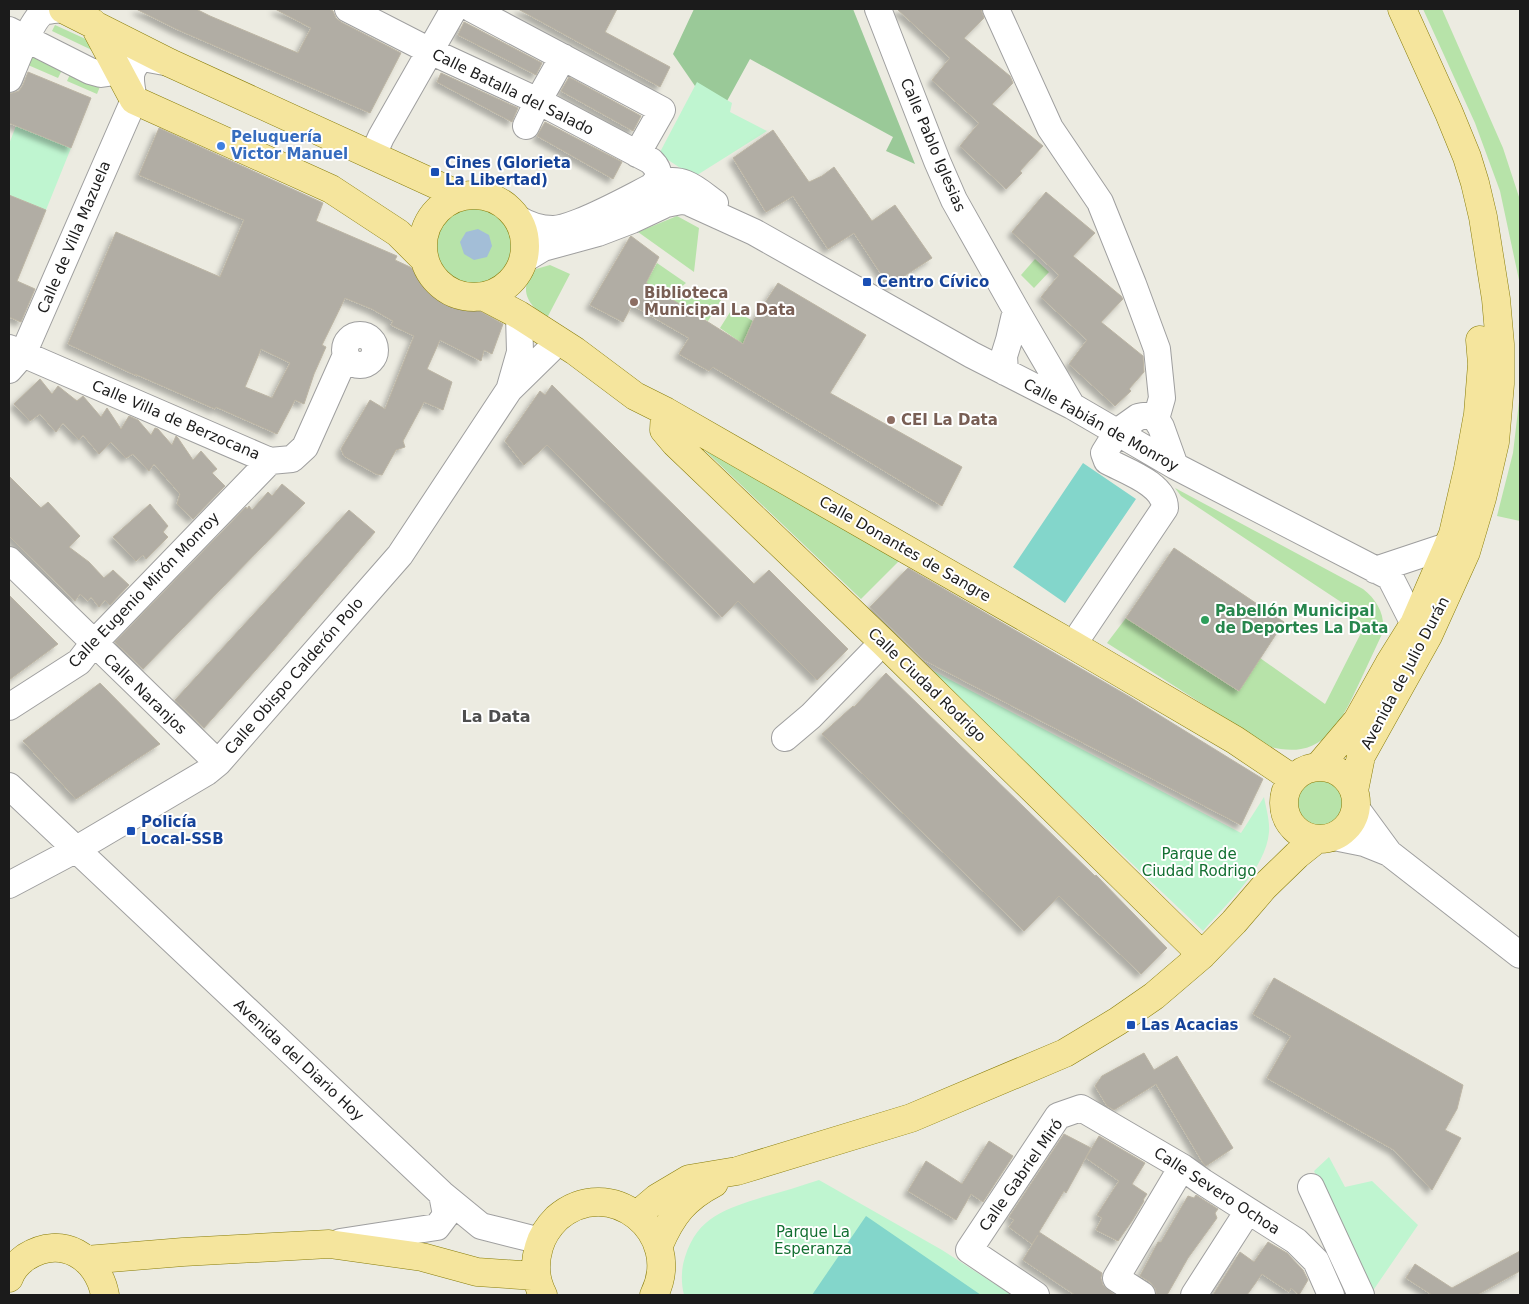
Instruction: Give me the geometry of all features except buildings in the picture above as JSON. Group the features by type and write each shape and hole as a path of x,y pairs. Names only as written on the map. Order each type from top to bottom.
{"main road":[{"path":"63,9 170,63 460,196"},
{"name":"Avenida de Julio Durán","path":"1355,800 1361,756 1434,600 1447,546 1453,534 1468,469 1478,414 1482,364 1472,257 1452,169 1433,120 1382,9"},
{"name":"Avenida de Julio Durán","path":"1402,9 1449,113 1475,183 1483,217 1496,299 1500,344 1500,384 1495,442 1482,498 1466,552 1434,600"},
{"path":"93,23 134,100 331,189 398,233 425,260"},
{"path":"476,194 490,197 504,204 517,218 522,227 525,242 523,260 519,271 510,283 483,296 468,297 454,293 441,285 431,273 425,260 423,244 426,228 434,214 446,203 460,196 476,194"},
{"path":"510,283 512,299 519,315"},
{"name":"Calle Donantes de Sangre","path":"483,296 519,315 575,351 635,396 665,411 1073,645 1234,740 1293,779"},
{"name":"Calle Ciudad Rodrigo","path":"665,411 664,430 675,443 884,642 1202,955"},
{"name":"Avenida de Julio Durán","path":"1318,768 1357,720 1389,664 1421,630"},
{"path":"637,1215 657,1198 689,1179 737,1171 911,1118 1065,1053 1118,1021 1154,996 1202,955 1264,887 1297,856 1326,838 1345,830 1352,820 1355,800 1350,783 1341,774 1330,769 1318,768 1308,770 1293,779 1288,786 1285,793 1286,813 1298,831 1307,837 1326,838"},
{"path":"1264,887 1291,823"},
{"path":"659,1245 668,1224 687,1200 737,1171"},
{"path":"86,1260 182,1252 329,1244 422,1257 477,1272 540,1285 536,1258 541,1241 550,1224 565,1212 582,1204 602,1202 620,1206 637,1215 650,1228 659,1245 662,1265 659,1284 654,1295"},
{"path":"11,1270 33,1252 48,1248 64,1249 79,1254 92,1264 100,1277 104,1291 143,1256"}],"street":[{"path":"9,79 17,35 42,13 63,9"},
{"name":"Calle Batalla del Salado","path":"348,9 430,51 538,101 651,161 658,170 659,178 652,186"},
{"path":"373,155 454,9"},
{"path":"472,9 662,110 637,154"},
{"name":"Calle Pablo Iglesias","path":"878,9 954,200 1072,406"},
{"path":"996,9 1050,128 1100,202 1133,284 1157,349 1162,398 1156,419"},
{"path":"17,35 101,74 108,73 112,68 110,55"},
{"path":"526,126 563,57"},
{"path":"134,100 131,72 136,63 143,58 170,63"},
{"name":"Calle de Villa Mazuela","path":"13,357 134,100"},
{"name":"Calle Fabián de Monroy","path":"517,218 538,228 559,229 593,217 652,186 675,180 685,182 699,191 754,232"},
{"name":"Calle Fabián de Monroy","path":"523,260 543,248 598,233 666,204 688,202 754,232 972,355 1072,406 1175,466 1382,574 1407,580 1434,600"},
{"path":"1016,310 1004,356 1012,376 1032,376 1039,368 1041,353"},
{"name":"Calle Obispo Calderón Polo","path":"509,390 520,352 519,315"},
{"path":"972,355 1009,340"},
{"name":"Calle Obispo Calderón Polo","path":"9,885 75,850 218,764 400,555 509,390 559,341"},
{"name":"Calle Villa de Berzocana","path":"13,357 270,461 292,459 305,447 346,355"},
{"path":"1073,645 1166,508 1163,497 1154,485 1107,461 1104,452 1117,432 1138,417 1150,416 1156,419 1161,427 1175,466"},
{"name":"Calle Eugenio Mirón Monroy","path":"9,707 79,662 93,644 270,461"},
{"path":"1421,630 1382,574 1447,546"},
{"name":"Calle Naranjos","path":"9,560 218,764"},
{"path":"785,738 811,716 884,642"},
{"name":"Avenida del Diario Hoy","path":"9,786 442,1194 481,1226 541,1241"},
{"path":"1355,800 1389,853"},
{"path":"1326,838 1364,844 1389,853 1520,955"},
{"name":"Calle Severo Ochoa","path":"1081,1108 1182,1166 1203,1182 1296,1241 1316,1261 1331,1295"},
{"name":"Calle Gabriel Miró","path":"1036,1295 969,1250 1058,1116 1081,1108"},
{"path":"1142,1295 1116,1278 1182,1166"},
{"path":"1311,1187 1361,1295"},
{"path":"329,1244 437,1228 446,1215 442,1194"},
{"path":"1194,1295 1248,1211"}],"green space":[{"path":"694,9 853,9 915,164 886,151 893,137 750,59 727,101 695,86 673,54"},
{"path":"1423,9 1442,9 1503,148 1520,200 1520,305 1519,280 1500,191 1475,123"},
{"path":"55,25 90,41 98,53 52,31"},
{"path":"33,54 63,68 58,78 28,65"},
{"path":"72,70 101,84 97,94 67,81"},
{"path":"697,82 732,103 730,112 767,131 694,177 659,154"},
{"path":"16,126 71,148 46,210 9,195 9,144"},
{"path":"476,204 492,207 505,216 514,229 517,245 514,261 505,274 492,283 476,286 460,283 447,274 438,261 435,245 438,229 447,216 460,207"},
{"path":"677,216 699,228 694,272 638,232"},
{"path":"1035,259 1049,272 1034,288 1021,275"},
{"path":"657,263 686,283 680,288 670,288 663,294 646,283"},
{"path":"550,265 570,274 547,318 531,304 526,294 526,289 528,279 536,269"},
{"path":"697,286 721,300 708,321 670,299"},
{"path":"732,309 753,321 743,344 720,328"},
{"path":"1520,393 1520,521 1497,516 1513,453"},
{"path":"696,442 903,557 861,599"},
{"path":"1175,488 1363,589 1379,608 1383,619 1383,632 1352,699 1331,731 1313,746 1293,750 1270,747 1107,643 1126,618 1238,691 1260,658 1325,704 1362,631 1358,621 1344,604 1181,496"},
{"name":"Parque de Ciudad Rodrigo","path":"924,666 1241,833 1264,797 1269,832 1261,859 1233,898 1203,931"},
{"path":"1323,775 1336,780 1344,787 1349,804 1347,816 1340,826 1319,833 1312,833 1304,829 1295,819 1291,804 1292,797 1298,786 1309,779"},
{"path":"1329,1157 1345,1187 1372,1181 1418,1225 1372,1292 1314,1171"},
{"name":"Parque La Esperanza","path":"819,1180 942,1250 1012,1295 684,1295 682,1276 685,1257 697,1232 706,1223 725,1210"}],"shaded area":[{"path":"478,229 489,235 492,246 487,257 474,260 464,254 460,242 466,232"},
{"path":"1083,463 1136,499 1065,603 1013,567"},
{"path":"866,1216 981,1295 812,1295"}],"place":[{"name":"Peluquería Victor Manuel","path":"221,146"},
{"name":"Cines (Glorieta La Libertad)","path":"435,172"},
{"name":"Centro Cívico","path":"867,282"},
{"name":"Biblioteca Municipal La Data","path":"634,302"},
{"name":"CEI La Data","path":"891,420"},
{"name":"Pabellón Municipal de Deportes La Data","path":"1205,620"},
{"name":"Policía Local-SSB","path":"131,831"},
{"name":"Las Acacias","path":"1131,1025"}],"district":[{"name":"La Data","path":"496,716"}]}
